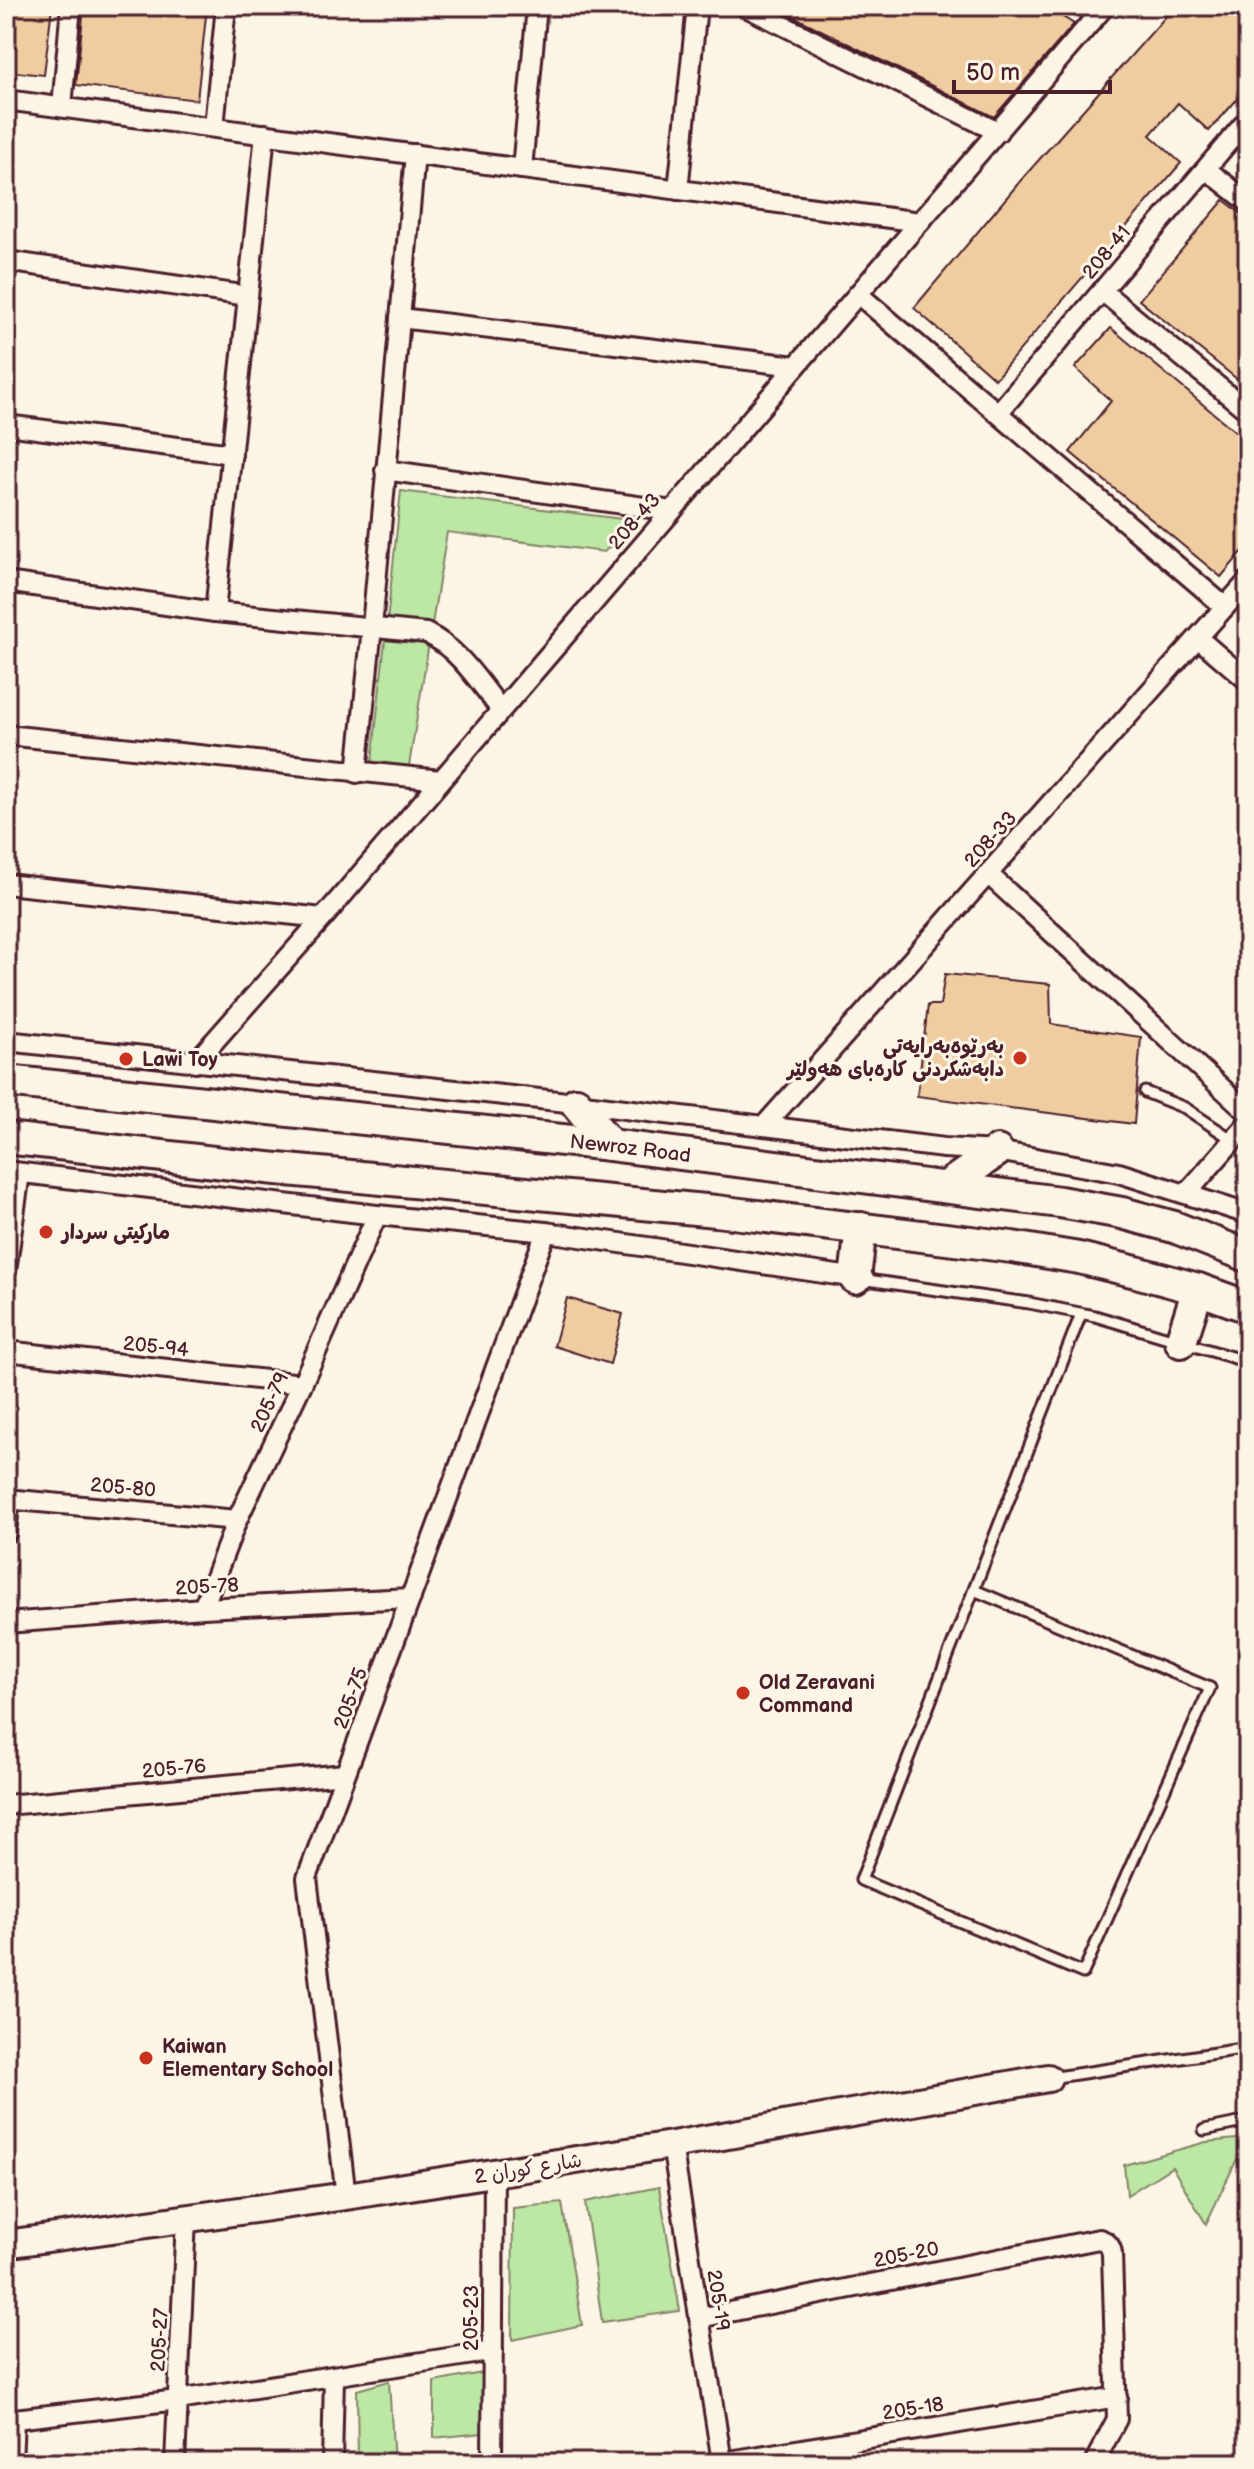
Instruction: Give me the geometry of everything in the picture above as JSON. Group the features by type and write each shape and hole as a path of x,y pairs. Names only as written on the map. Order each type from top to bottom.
{"main road":[{"name":"Newroz Road","path":"6,1081 610,1145 1060,1202 1122,1213 1174,1227 1248,1256"},
{"path":"576,1103 610,1145"},
{"path":"6,1138 282,1170 716,1211 1012,1247 1079,1258 1198,1289 1248,1307"},
{"path":"946,1187 997,1151"},
{"path":"716,1211 722,1159"},
{"path":"861,1228 861,1279"},
{"path":"1181,1342 1198,1289"}],"street":[{"path":"62,107 71,6"},
{"path":"214,127 226,6"},
{"path":"522,169 537,6"},
{"path":"678,190 697,6"},
{"path":"744,6 998,132"},
{"name":"208-43","path":"195,1063 323,918 1102,7"},
{"path":"6,100 920,222"},
{"name":"208-41","path":"998,413 1248,119"},
{"path":"215,612 265,134"},
{"path":"357,773 415,154"},
{"path":"1206,169 1248,202"},
{"path":"6,261 248,296"},
{"path":"1102,291 1248,411"},
{"path":"858,294 1225,607"},
{"path":"400,318 796,366"},
{"path":"6,425 232,454"},
{"path":"385,470 672,511"},
{"name":"208-33","path":"764,1126 1248,581"},
{"path":"6,582 215,612 426,633 442,640 456,654 501,710"},
{"path":"1198,638 1248,681"},
{"path":"6,735 441,780"},
{"path":"988,874 1248,1112"},
{"path":"6,884 323,918"},
{"path":"6,1041 576,1103 944,1148 997,1151 1119,1173 1248,1214"},
{"path":"1187,1193 1248,1123"},
{"path":"6,1271 13,1172 546,1232 861,1279"},
{"name":"205-79","path":"203,1608 237,1520 377,1215"},
{"name":"205-75","path":"346,2196 307,1878 546,1232"},
{"name":"205-94","path":"6,1351 302,1384"},
{"path":"6,1533 8,1499"},
{"name":"205-80","path":"8,1499 237,1520"},
{"name":"205-78","path":"6,1623 203,1608 411,1598"},
{"name":"205-76","path":"6,1805 345,1774"},
{"name":"شارع كوران 2","path":"6,2244 346,2196 672,2145 1048,2078"},
{"name":"205-19","path":"672,2145 720,2463"},
{"name":"205-23","path":"492,2463 494,2173"},
{"name":"205-27","path":"175,2463 186,2218"},
{"name":"205-20","path":"699,2318 1099,2239 1108,2244 1112,2254 1117,2397"},
{"path":"12,2463 10,2420 178,2400 493,2351"},
{"path":"332,2463 334,2377"},
{"path":"1094,2463 1117,2419 1117,2397"},
{"name":"205-18","path":"720,2463 1117,2397"}],"lane":[{"path":"1145,1092 1185,1108 1233,1140"},
{"path":"861,1279 1029,1303 1081,1314 1248,1362"},
{"path":"974,1590 1210,1688 1083,1973 861,1880 1081,1314"},
{"path":"1048,2078 1248,2048"},
{"path":"1204,2130 1248,2121"}],"green space":[{"path":"401,491 638,521 604,552 447,532 409,766 372,762"},
{"path":"1247,2138 1206,2224 1172,2167 1127,2195 1124,2165 1206,2142"},
{"path":"659,2187 680,2311 602,2322 585,2202"},
{"path":"562,2203 582,2325 512,2340 513,2208"},
{"path":"482,2373 483,2433 434,2438 434,2382"},
{"path":"389,2381 394,2463 358,2463 357,2390"}],"building":[{"path":"6,6 52,6 44,75 6,71"},
{"path":"84,6 207,6 197,100 76,85"},
{"path":"773,6 1045,6 1074,24 994,117"},
{"path":"1175,6 1248,6 1248,87 1209,131 1178,103 1150,135 1181,163 995,379 914,308 1022,179"},
{"path":"1224,200 1248,219 1248,388 1139,300"},
{"path":"1111,328 1248,442 1248,545 1221,577 1070,452 1111,401 1075,368"},
{"path":"945,974 1050,984 1051,1024 1141,1037 1134,1124 917,1096 928,1005 940,1005"},
{"path":"567,1298 623,1314 610,1364 554,1346"}],"place":[{"name":"بەرێوەبەرایەتی دابەشکردنی کارەبای هەولێر","path":"1020,1058"},
{"name":"Lawi Toy","path":"126,1059"},
{"name":"ماركيتى سردار","path":"46,1232"},
{"name":"Old Zeravani Command","path":"743,1693"},
{"name":"Kaiwan Elementary School","path":"146,2058"}]}
